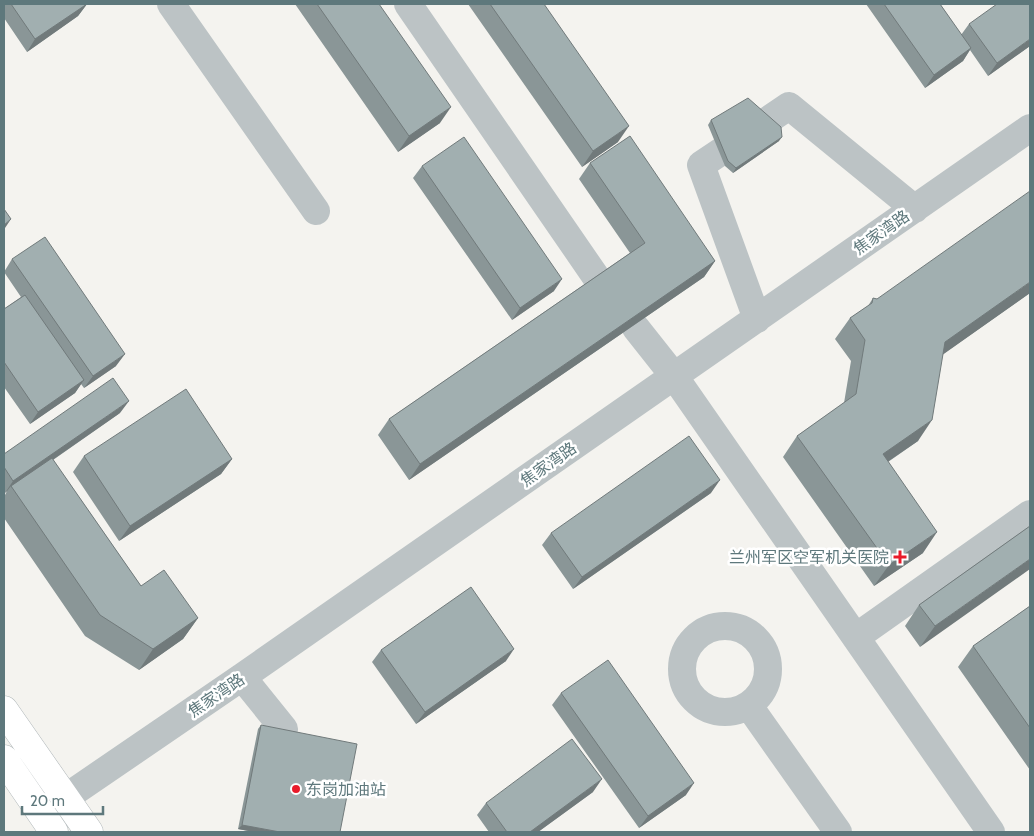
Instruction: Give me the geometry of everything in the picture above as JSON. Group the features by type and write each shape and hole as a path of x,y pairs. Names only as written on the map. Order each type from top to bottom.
{"main road":[{"path":"4,710 89,832"},
{"path":"4,759 48,823"}],"street":[{"path":"171,4 316,211"},
{"path":"408,4 596,277"},
{"path":"756,319 701,165 789,106 915,208"},
{"name":"焦家湾路","path":"48,823 65,798 242,678 1030,128"},
{"path":"636,328 674,376 991,832"},
{"path":"856,637 1030,514"},
{"path":"242,678 284,729"},
{"path":"749,706 838,832"}],"building":[{"path":"11,4 87,4 35,39"},
{"path":"317,4 379,4 451,107 409,136"},
{"path":"490,4 544,4 629,126 593,151"},
{"path":"884,4 940,4 971,48 934,75"},
{"path":"997,4 1030,4 1030,39 997,63 969,24"},
{"path":"748,98 781,127 782,137 736,168 728,161 711,120"},
{"path":"630,136 715,261 420,464 389,419 645,243 590,163"},
{"path":"464,137 562,279 520,308 422,166"},
{"path":"1030,191 1030,282 945,342 932,420 883,454 937,532 889,565 797,436 856,394 865,340 850,318 872,303 873,298 877,299"},
{"path":"4,209 11,219 4,225"},
{"path":"45,237 125,354 93,376 12,259"},
{"path":"25,295 84,380 38,412 4,362 4,309"},
{"path":"113,378 129,401 13,481 4,467 4,454"},
{"path":"186,389 232,459 130,526 84,456"},
{"path":"689,436 720,480 582,577 551,533"},
{"path":"52,458 141,586 164,570 198,618 153,649 100,615 11,486"},
{"path":"1030,526 1030,559 935,626 919,605"},
{"path":"471,587 514,649 425,712 381,650"},
{"path":"1030,606 1030,728 973,646"},
{"path":"608,660 694,783 648,816 561,693"},
{"name":"东岗加油站","path":"261,725 357,744 340,832 280,832 242,825"},
{"path":"572,739 602,779 530,832 507,832 486,803"}],"place":[{"name":"兰州军区空军机关医院","path":"900,557"},
{"name":"东岗加油站","path":"296,789"}]}
